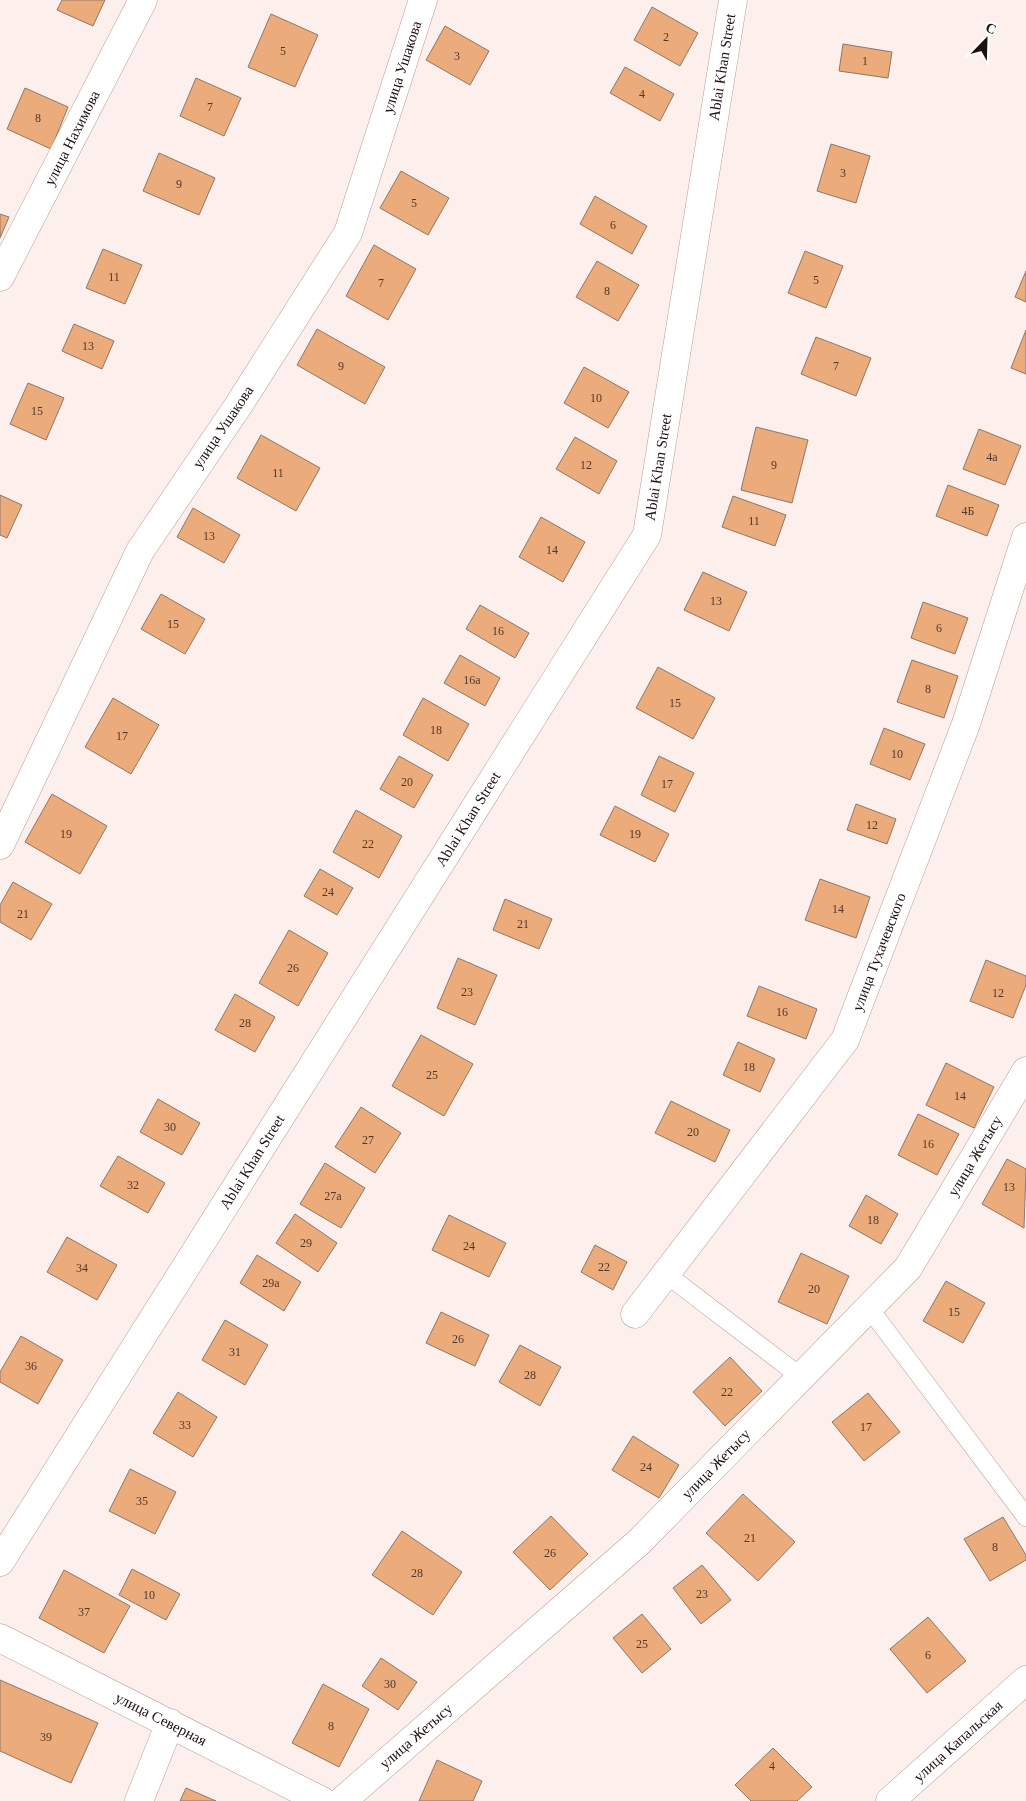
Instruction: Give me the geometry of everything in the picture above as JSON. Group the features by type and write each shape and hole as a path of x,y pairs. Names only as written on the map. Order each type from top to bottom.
{"street":[{"name":"улица Нахимова","path":"0,277 144,0"},
{"name":"улица Ушакова","path":"0,845 140,551 240,403 348,233 423,0"},
{"name":"Ablai Khan Street","path":"0,1562 647,535 733,0"},
{"name":"улица Тухачевского","path":"635,1314 845,1040 966,724 1026,537"},
{"name":"улица Жетысу","path":"342,1801 639,1542 908,1268 1026,1071"},
{"name":"улица Северная","path":"0,1638 322,1801"},
{"name":"улица Капальская","path":"890,1801 1026,1680"},
{"path":"139,1801 170,1724"}],"lane":[{"path":"666,1274 801,1377"},
{"path":"869,1308 1026,1517"}],"building":[{"path":"62,0 105,0 93,26 57,10"},
{"path":"652,7 698,33 680,66 634,40"},
{"path":"271,14 318,35 295,87 248,67"},
{"path":"445,26 489,51 470,85 426,60"},
{"path":"843,44 892,52 888,78 839,71"},
{"path":"625,67 674,94 660,121 610,93"},
{"path":"196,78 241,98 224,136 180,116"},
{"path":"25,88 68,107 51,149 7,129"},
{"path":"831,144 870,156 856,203 817,191"},
{"path":"159,153 215,178 199,215 143,191"},
{"path":"401,171 449,198 428,235 380,208"},
{"path":"595,196 647,226 632,254 580,224"},
{"path":"0,214 9,217 0,238"},
{"path":"374,245 416,269 388,320 346,296"},
{"path":"103,249 142,265 125,304 86,288"},
{"path":"805,251 843,266 826,308 788,293"},
{"path":"597,261 639,285 618,321 576,297"},
{"path":"1026,271 1026,302 1015,297"},
{"path":"74,324 114,341 102,369 62,351"},
{"path":"317,329 385,367 365,404 297,365"},
{"path":"1026,330 1026,374 1011,368"},
{"path":"816,337 871,358 856,396 801,374"},
{"path":"584,367 629,392 608,428 564,403"},
{"path":"28,383 64,398 46,440 10,424"},
{"path":"756,427 808,440 792,503 741,490"},
{"path":"979,429 1021,446 1005,485 963,469"},
{"path":"261,435 320,468 296,511 237,478"},
{"path":"575,437 617,461 599,494 556,469"},
{"path":"948,485 999,505 987,536 936,516"},
{"path":"0,495 22,505 7,538 0,535"},
{"path":"733,496 786,515 775,546 722,527"},
{"path":"193,508 240,535 224,563 177,537"},
{"path":"541,517 585,542 563,582 519,557"},
{"path":"703,572 747,592 729,631 684,610"},
{"path":"161,594 205,619 185,654 141,629"},
{"path":"923,602 968,618 955,654 911,638"},
{"path":"480,605 529,633 515,658 466,629"},
{"path":"460,655 500,678 485,706 444,683"},
{"path":"912,660 958,676 944,718 897,702"},
{"path":"658,667 715,698 693,739 636,708"},
{"path":"113,698 159,725 131,774 85,747"},
{"path":"423,698 469,724 448,761 403,735"},
{"path":"884,728 925,744 910,780 870,764"},
{"path":"399,756 433,775 414,808 380,789"},
{"path":"659,756 694,773 675,812 641,795"},
{"path":"52,794 107,826 80,874 25,842"},
{"path":"856,804 896,819 887,844 847,830"},
{"path":"615,806 669,834 655,862 600,835"},
{"path":"356,810 402,836 379,878 333,852"},
{"path":"320,869 353,888 337,915 304,896"},
{"path":"820,879 870,897 856,938 805,920"},
{"path":"13,882 52,904 31,940 0,922 0,905"},
{"path":"505,899 552,919 539,949 493,930"},
{"path":"289,930 328,953 298,1006 259,983"},
{"path":"458,958 497,975 475,1025 437,1008"},
{"path":"986,960 1026,976 1026,985 1013,1018 970,1001"},
{"path":"759,986 817,1009 806,1039 747,1016"},
{"path":"235,994 275,1017 255,1052 215,1030"},
{"path":"421,1035 473,1064 444,1116 392,1086"},
{"path":"738,1042 775,1059 760,1092 723,1075"},
{"path":"946,1063 994,1087 974,1128 926,1105"},
{"path":"158,1099 200,1123 182,1155 140,1132"},
{"path":"671,1101 730,1130 715,1162 655,1133"},
{"path":"361,1107 401,1133 375,1173 335,1147"},
{"path":"918,1114 959,1134 937,1175 898,1155"},
{"path":"118,1156 165,1183 148,1213 100,1186"},
{"path":"1007,1159 1026,1169 1024,1228 982,1204"},
{"path":"325,1163 365,1188 341,1228 300,1204"},
{"path":"866,1195 898,1214 881,1244 849,1226"},
{"path":"295,1214 337,1243 318,1272 276,1243"},
{"path":"449,1215 506,1243 489,1277 432,1250"},
{"path":"67,1237 117,1265 97,1300 47,1272"},
{"path":"595,1245 627,1262 613,1290 581,1272"},
{"path":"801,1253 849,1276 827,1324 778,1302"},
{"path":"257,1255 301,1282 284,1311 240,1283"},
{"path":"946,1281 985,1303 963,1343 923,1321"},
{"path":"441,1312 489,1335 475,1366 426,1343"},
{"path":"225,1320 268,1345 245,1385 202,1360"},
{"path":"21,1336 63,1360 38,1404 0,1382 0,1372"},
{"path":"520,1345 561,1367 540,1406 499,1382"},
{"path":"730,1357 762,1391 725,1426 693,1392"},
{"path":"178,1392 217,1417 193,1457 153,1433"},
{"path":"868,1393 900,1432 864,1461 832,1422"},
{"path":"633,1436 679,1465 659,1498 612,1470"},
{"path":"130,1469 176,1492 155,1534 109,1511"},
{"path":"743,1494 795,1542 758,1581 706,1533"},
{"path":"551,1516 588,1554 550,1590 513,1552"},
{"path":"1003,1517 1026,1555 1026,1560 990,1581 964,1539"},
{"path":"402,1531 462,1572 433,1615 372,1575"},
{"path":"702,1565 731,1600 701,1624 673,1588"},
{"path":"132,1569 180,1594 166,1620 119,1595"},
{"path":"64,1570 130,1606 104,1653 39,1618"},
{"path":"642,1614 671,1649 642,1673 613,1638"},
{"path":"928,1617 966,1661 927,1693 890,1649"},
{"path":"381,1658 417,1682 398,1710 362,1686"},
{"path":"0,1680 98,1723 71,1783 0,1751"},
{"path":"323,1684 369,1709 339,1767 292,1743"},
{"path":"773,1748 812,1787 797,1801 751,1801 735,1785"},
{"path":"437,1760 482,1781 473,1801 419,1801"},
{"path":"186,1788 216,1801 180,1801"}]}
